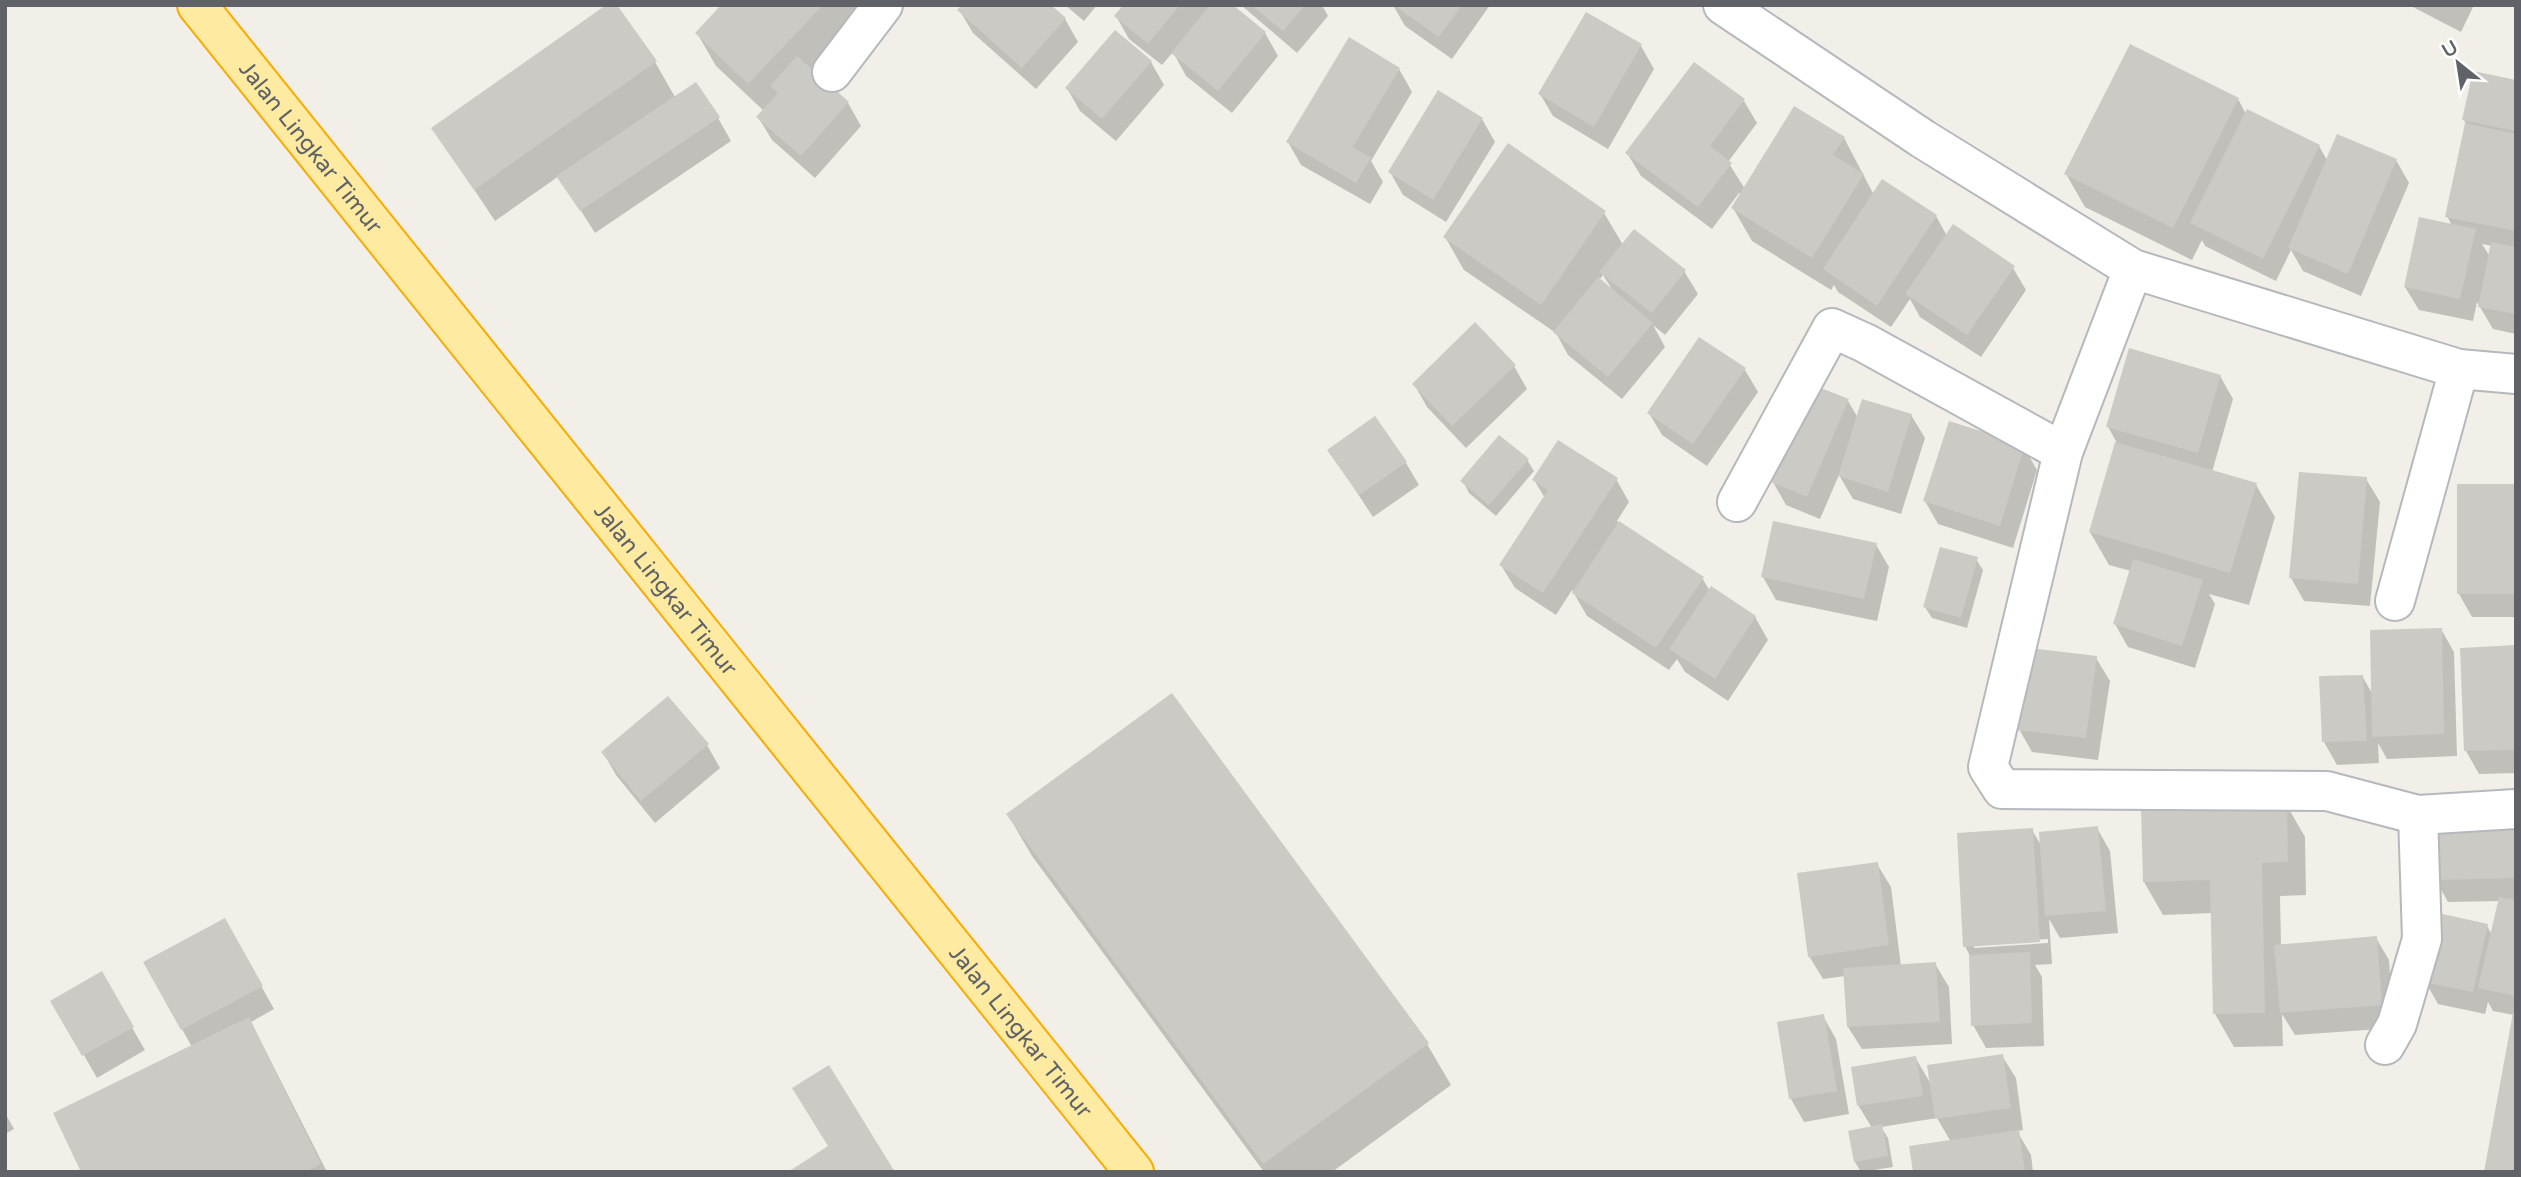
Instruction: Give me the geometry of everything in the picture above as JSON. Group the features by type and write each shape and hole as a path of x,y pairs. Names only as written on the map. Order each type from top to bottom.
{"highway":[{"name":"Jalan Lingkar Timur","path":"197,5 1134,1172"}],"street":[{"path":"832,72 883,5"},
{"path":"1723,5 1923,139 2133,270 2459,369 2516,374"},
{"path":"2133,270 2063,452 1987,767 2002,789 2327,792 2418,816 2516,809"},
{"path":"1737,502 1832,328 1865,342 2063,452"},
{"path":"2395,601 2459,369"},
{"path":"2385,1045 2397,1024 2422,939 2418,816"}],"building":[{"path":"606,5 617,5 657,61 474,190 431,128"},
{"path":"721,5 823,5 748,84 695,33"},
{"path":"962,5 1051,5 1066,18 1022,68 957,10"},
{"path":"1123,5 1180,5 1148,44 1114,16"},
{"path":"1210,5 1233,5 1266,32 1218,91 1171,53"},
{"path":"1251,5 1305,5 1283,31"},
{"path":"1393,5 1462,5 1439,37"},
{"path":"1586,12 1642,44 1594,127 1538,94"},
{"path":"1115,30 1152,61 1102,119 1065,88"},
{"path":"1349,37 1400,68 1353,147 1371,158 1356,183 1286,142"},
{"path":"2130,44 2239,98 2173,228 2064,174"},
{"path":"797,56 849,102 801,156 756,117 778,93 770,86"},
{"path":"1694,62 1745,99 1710,146 1732,163 1698,207 1625,153"},
{"path":"2473,71 2516,80 2516,131 2462,120"},
{"path":"696,82 720,117 580,211 556,176"},
{"path":"1438,90 1483,118 1433,200 1388,172"},
{"path":"1794,106 1845,137 1833,155 1864,174 1812,258 1731,208"},
{"path":"2247,109 2320,145 2263,259 2190,223"},
{"path":"2465,123 2516,134 2516,231 2445,217"},
{"path":"2337,134 2397,159 2348,274 2288,248"},
{"path":"1508,143 1606,211 1541,305 1443,237"},
{"path":"1882,179 1937,215 1877,306 1823,269"},
{"path":"2419,217 2476,229 2460,299 2404,287"},
{"path":"1953,224 2015,266 1967,335 1905,294"},
{"path":"1634,229 1686,270 1652,313 1599,272"},
{"path":"2491,242 2516,247 2516,314 2478,307"},
{"path":"1598,277 1653,323 1608,377 1553,332"},
{"path":"1475,322 1516,365 1452,426 1412,384"},
{"path":"1699,337 1746,368 1693,444 1647,413"},
{"path":"2129,348 2221,375 2198,453 2106,427"},
{"path":"1813,385 1849,399 1807,497 1771,482"},
{"path":"1862,399 1912,414 1888,492 1838,476"},
{"path":"1375,416 1407,462 1359,495 1327,450"},
{"path":"1949,421 2025,445 2000,526 1923,501"},
{"path":"1499,435 1529,459 1489,505 1460,481"},
{"path":"1558,440 1618,478 1543,593 1499,565 1548,490 1532,480"},
{"path":"2115,442 2257,483 2230,573 2089,532"},
{"path":"2299,472 2367,477 2358,584 2289,578"},
{"path":"2457,484 2516,484 2516,594 2457,594"},
{"path":"1619,521 1704,577 1656,648 1572,593"},
{"path":"1773,521 1877,543 1864,599 1761,577"},
{"path":"1940,547 1978,557 1961,618 1923,607"},
{"path":"2133,559 2203,580 2182,646 2113,624"},
{"path":"1711,586 1756,616 1715,679 1669,649"},
{"path":"2442,628 2444,734 2372,737 2370,630"},
{"path":"2516,645 2516,750 2464,751 2460,648"},
{"path":"2029,648 2097,656 2086,738 2017,730"},
{"path":"2363,675 2367,741 2322,742 2319,676"},
{"path":"1172,693 1429,1043 1263,1164 1006,814"},
{"path":"668,696 709,744 641,801 601,752"},
{"path":"2287,803 2288,862 2262,863 2265,1013 2213,1014 2210,880 2143,882 2141,807"},
{"path":"2516,817 2516,878 2433,880 2431,820"},
{"path":"2098,826 2106,911 2045,916 2039,832"},
{"path":"2033,828 2040,942 1963,947 1957,833"},
{"path":"1878,862 1889,945 1808,957 1797,873"},
{"path":"2499,897 2516,900 2516,996 2478,988"},
{"path":"2438,913 2488,924 2473,992 2423,982"},
{"path":"225,918 263,986 181,1030 143,962"},
{"path":"2377,936 2382,1005 2280,1013 2274,945"},
{"path":"2030,952 2032,1023 1971,1026 1969,955"},
{"path":"1936,962 1940,1022 1847,1027 1843,968"},
{"path":"102,971 134,1027 82,1056 50,1001"},
{"path":"2513,1013 2516,1014 2516,1172 2484,1172"},
{"path":"1824,1014 1837,1091 1789,1099 1777,1022"},
{"path":"249,1017 321,1164 305,1172 81,1172 53,1113"},
{"path":"2003,1054 2011,1108 1935,1119 1927,1065"},
{"path":"1916,1056 1923,1096 1857,1106 1851,1067"},
{"path":"829,1065 895,1172 788,1172 828,1146 792,1088"},
{"path":"1882,1124 1888,1156 1854,1162 1848,1131"},
{"path":"2019,1130 2025,1172 1913,1172 1909,1146"}]}
